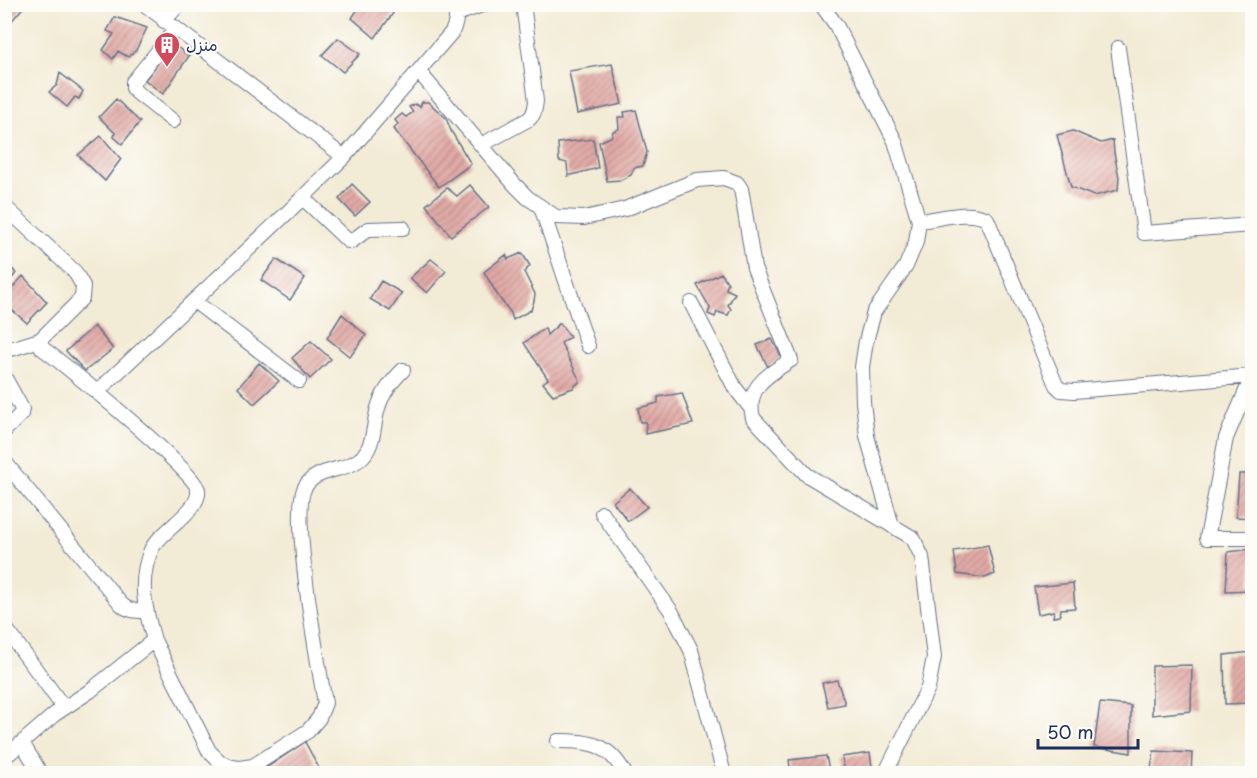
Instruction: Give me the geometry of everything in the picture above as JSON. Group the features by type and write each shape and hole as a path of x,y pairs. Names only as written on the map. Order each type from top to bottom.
{"street":[{"path":"144,4 344,157"},
{"path":"172,121 136,92 133,82 170,26 179,4"},
{"path":"97,392 344,157 452,32 456,24 455,9 484,4"},
{"path":"481,145 529,119 535,110 536,100 523,4"},
{"path":"821,4 836,25 895,141 919,221 916,242 906,266 874,312 862,367 867,436 892,526"},
{"path":"1118,48 1143,233 1252,225"},
{"path":"419,72 515,185 528,198 556,217 584,218 625,209 697,180 724,178 737,183 743,200 754,268 791,360 769,375 758,386 752,396 750,407"},
{"path":"303,198 348,241 352,242 368,229 403,228"},
{"path":"4,206 75,272 83,286 82,298 40,340 4,351"},
{"path":"541,207 588,346"},
{"path":"919,221 967,215 979,215 987,219 1056,385 1062,390 1074,392 1252,376 1226,438 1207,538 1252,538"},
{"path":"194,301 299,381"},
{"path":"691,303 735,388 750,407 753,418 807,475 913,538 922,557 934,657 928,688 885,774"},
{"path":"40,340 42,348 97,392 192,479 198,490 190,509 160,536 152,550 143,590 146,611 154,640 209,751 220,762 239,768 253,766 308,730 319,718 325,703 302,546 300,512 303,488 325,472 354,463 364,455 373,438 383,394 403,370"},
{"path":"4,376 22,409 21,414 4,431"},
{"path":"4,461 121,604 135,611 146,611"},
{"path":"602,513 671,611 691,650 724,774"},
{"path":"4,626 64,708"},
{"path":"4,758 64,708 90,692 154,640"},
{"path":"558,741 584,741 599,746 618,760 624,774"},
{"path":"22,744 41,774"}],"building":[{"path":"4,4 26,4 4,30"},
{"path":"361,4 399,5 375,38 352,18"},
{"path":"115,17 147,28 136,50 128,57 118,51 113,59 103,50 114,34 107,31"},
{"path":"338,38 360,54 343,72 322,55"},
{"name":"منزل","path":"173,44 189,56 163,94 145,80"},
{"path":"612,64 622,104 577,114 569,71"},
{"path":"60,73 83,91 79,99 75,97 67,107 49,92 57,85"},
{"path":"116,99 140,122 122,144 114,137 115,133 99,117"},
{"path":"422,102 428,102 446,118 451,131 471,164 439,187 394,129 398,124 395,120 402,114 406,117 413,112 409,107 415,104 420,107"},
{"path":"636,110 647,152 643,166 634,168 631,175 621,180 607,181 599,142 611,137 613,131 619,129 618,117 625,117 624,112"},
{"path":"1073,131 1101,143 1113,140 1119,177 1118,190 1094,196 1071,187 1057,135"},
{"path":"101,136 121,159 105,181 78,155"},
{"path":"593,139 598,168 568,176 567,163 559,161 558,143"},
{"path":"352,184 370,202 355,216 339,199"},
{"path":"470,185 489,207 451,236 426,205 447,188 457,196"},
{"path":"522,253 530,266 524,272 535,294 531,310 513,320 511,313 484,272 506,255 508,259"},
{"path":"276,259 305,278 290,300 261,280"},
{"path":"431,259 446,271 427,293 410,278"},
{"path":"4,260 16,273 4,289"},
{"path":"721,273 728,283 726,289 735,293 728,305 731,309 728,315 717,312 715,317 708,314 710,308 697,285"},
{"path":"23,276 47,302 27,323 4,303 4,297"},
{"path":"381,281 402,293 390,311 370,299"},
{"path":"342,314 366,335 350,357 327,338"},
{"path":"560,323 570,337 561,343 580,381 573,388 553,395 543,383 548,379 524,343 545,328 547,335"},
{"path":"94,326 113,349 85,371 66,351"},
{"path":"772,339 782,358 768,367 757,345"},
{"path":"311,341 331,359 310,379 292,358"},
{"path":"259,363 279,381 254,404 238,388"},
{"path":"682,393 693,424 645,434 646,422 640,422 638,408 658,403 658,397"},
{"path":"1239,474 1252,474 1252,518 1236,517"},
{"path":"630,488 647,507 628,521 613,502"},
{"path":"988,545 995,574 985,578 957,574 954,551"},
{"path":"1252,549 1252,590 1226,591 1228,552"},
{"path":"1073,583 1075,608 1061,609 1060,616 1053,617 1054,611 1038,614 1034,587"},
{"path":"1252,652 1252,703 1225,704 1224,655"},
{"path":"1192,665 1191,711 1152,715 1152,666"},
{"path":"837,680 845,704 828,707 822,683"},
{"path":"1100,703 1131,706 1131,753 1094,747"},
{"path":"305,742 320,770 315,774 257,774"},
{"path":"1154,751 1192,753 1191,774 1150,774"},
{"path":"870,753 873,774 845,774 842,757"},
{"path":"826,756 830,774 791,774 789,760"}],"place":[{"name":"منزل","path":"167,68"}]}
